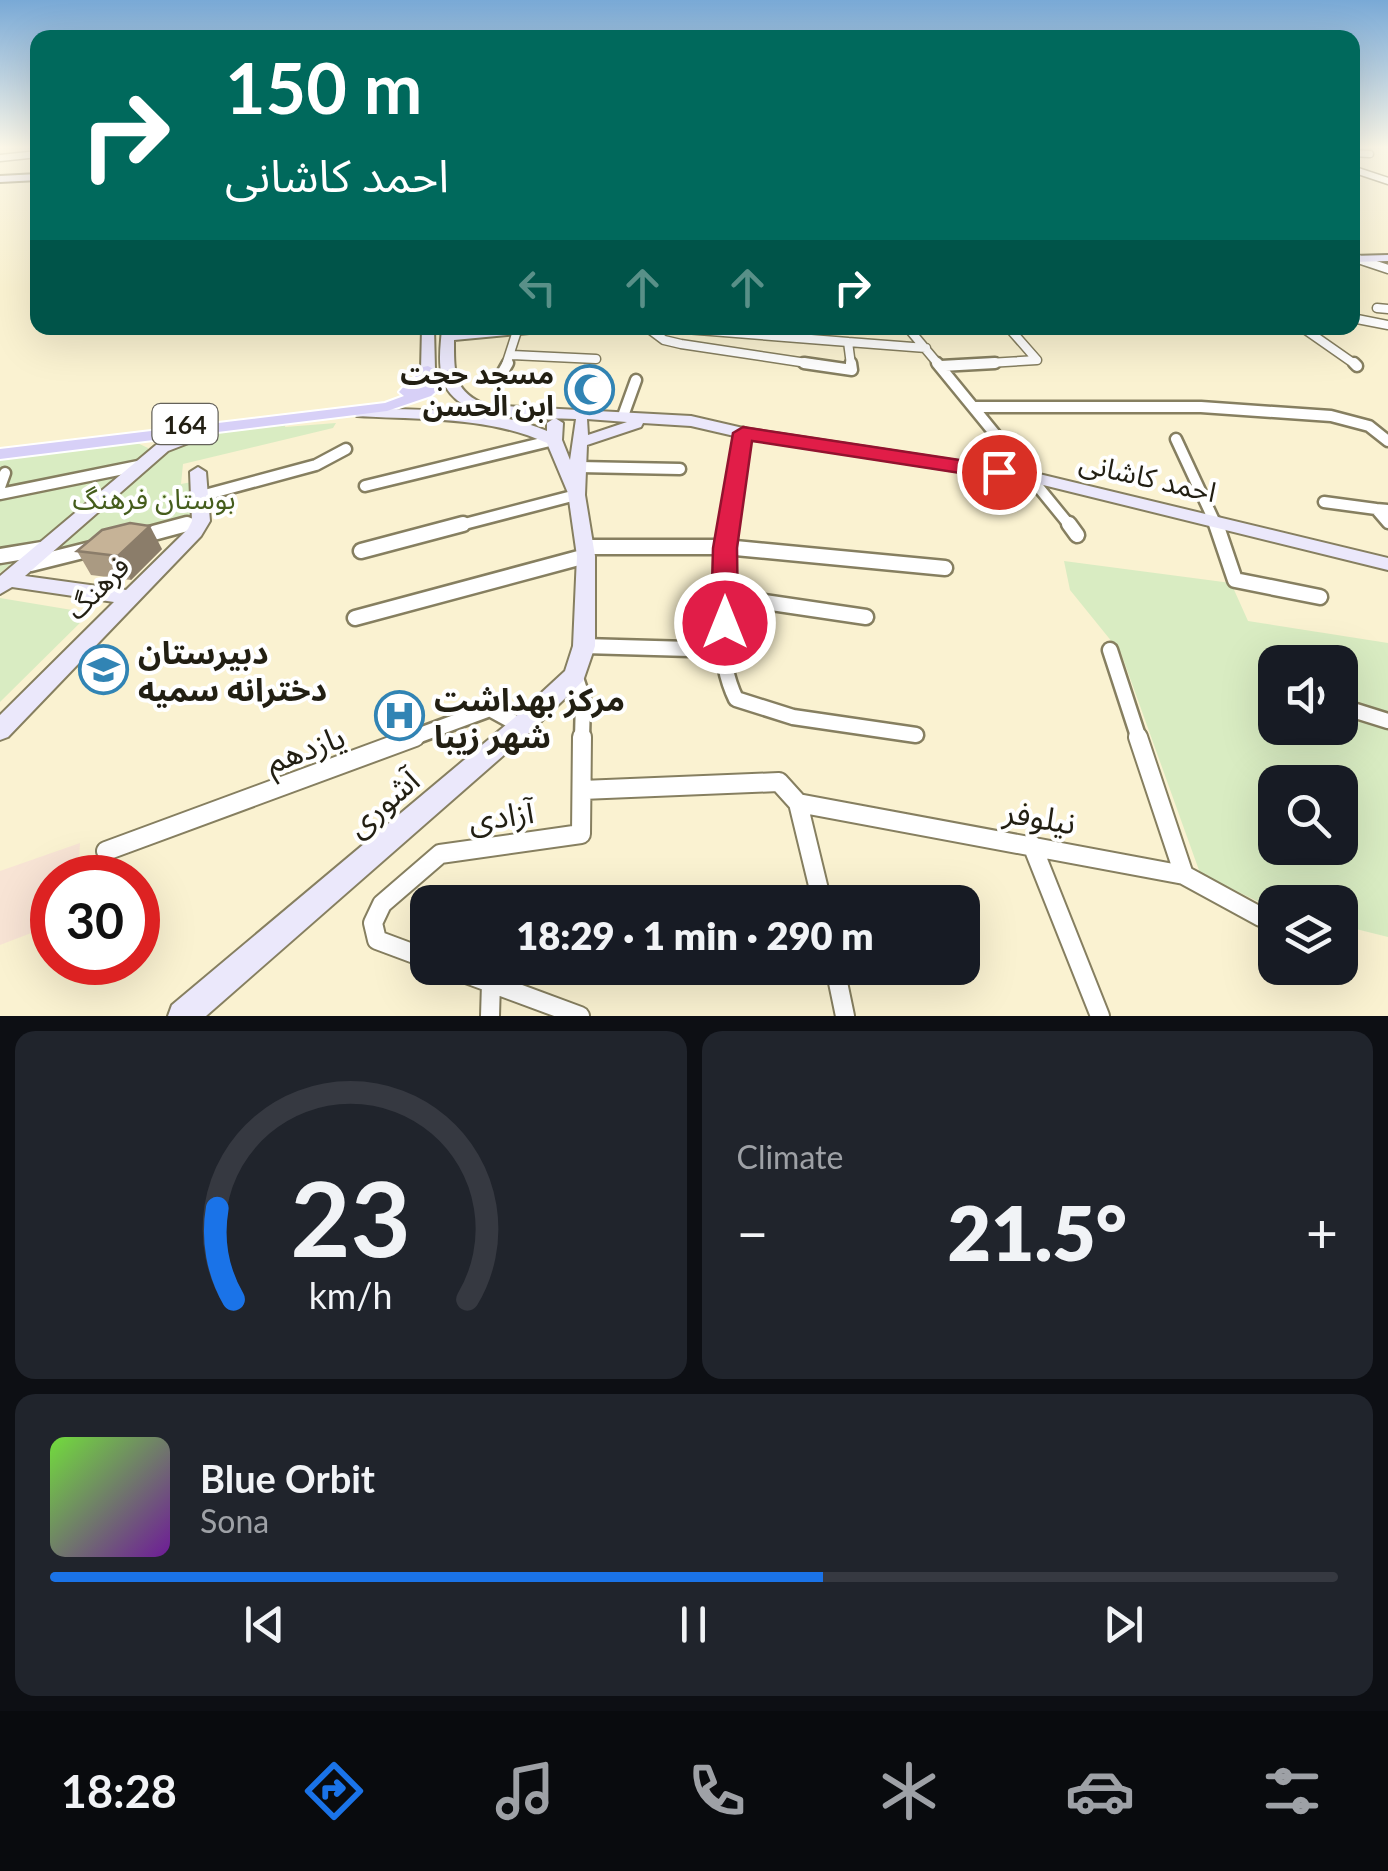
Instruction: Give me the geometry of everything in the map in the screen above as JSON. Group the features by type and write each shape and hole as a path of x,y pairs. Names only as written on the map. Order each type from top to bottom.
{"main road":[{"path":"364,407 404,393 425,378 428,370"},
{"path":"364,407 408,401 426,393 448,374"},
{"name":"164","path":"0,454 364,407"},
{"name":"164","path":"0,446 364,407"}],"street":[{"path":"1360,259 1388,258"},
{"path":"1360,261 1388,269"},
{"path":"1360,320 1388,325"},
{"path":"428,335 428,370"},
{"path":"448,374 451,335"},
{"path":"500,377 512,356 517,335"},
{"path":"658,335 681,344 853,376 848,342"},
{"path":"760,335 926,348"},
{"path":"914,335 1035,478 1077,535"},
{"path":"941,366 1037,360 1016,335"},
{"path":"1311,335 1343,350 1357,366"},
{"path":"512,356 596,359"},
{"name":"احمد کاشانی","path":"448,374 457,396 472,405 715,428 1035,478 1388,564"},
{"path":"579,444 629,420 636,380"},
{"path":"976,408 1201,406 1347,417 1369,426 1388,441"},
{"name":"احمد کاشانی","path":"364,407 489,419 554,431 576,417"},
{"path":"576,417 576,495"},
{"path":"4,584 162,448 198,432 222,427"},
{"path":"364,486 554,431 576,495"},
{"path":"743,433 725,548 725,650 729,688 734,697 760,710 916,734"},
{"path":"137,437 162,448"},
{"path":"1176,439 1214,520 1235,580 1320,597"},
{"path":"202,496 316,465 346,449"},
{"path":"4,473 0,491 143,465"},
{"path":"579,467 680,469"},
{"path":"124,540 202,521 198,472"},
{"path":"361,551 576,495"},
{"name":"آشوری","path":"182,1016 521,726 575,675 584,646 584,551 576,495"},
{"path":"1324,502 1382,510 1388,523"},
{"name":"فرهنگ","path":"0,730 202,521"},
{"path":"28,564 105,545"},
{"path":"0,556 46,548"},
{"path":"355,618 584,551 725,548 945,568"},
{"path":"4,584 128,596"},
{"path":"724,596 866,617"},
{"path":"584,646 725,650"},
{"path":"1110,650 1184,875"},
{"name":"آزادی","path":"410,952 376,940 373,923 382,904 440,854 581,834 583,699 575,675"},
{"name":"یازدهم","path":"106,851 490,709 521,726"},
{"path":"1358,712 1388,721"},
{"name":"نیلوفر","path":"582,790 779,782 798,802 1184,875 1258,915"},
{"path":"798,802 818,885"},
{"path":"1032,845 1100,1016"},
{"path":"490,1016 491,985"},
{"path":"496,985 580,1016"},
{"path":"839,985 845,1016"}],"shaded area":[{"path":"80,843 79,855 46,855"},
{"path":"30,860 30,933 0,945 0,871"}],"green space":[{"name":"بوستان فرهنگ","path":"286,423 285,427 336,423 333,428 183,464 181,484 192,482 194,518 54,554 50,551 170,448 204,433"},
{"path":"133,441 148,448 147,454 0,573 0,457"},
{"path":"1064,561 1231,583 1248,621 1388,643 1388,937 1358,930 1358,885 1258,885 1258,902 1200,873 1121,653 1070,590"},
{"path":"0,598 90,613 0,702"}],"building":[{"path":"130,523 150,526 118,556 77,551 102,530"}],"place":[{"name":"مسجد حجت ابن الحسن","path":"589,389"},
{"name":"دبیرستان دخترانه سمیه","path":"103,669"},
{"name":"مرکز بهداشت شهر زیبا","path":"399,716"}],"route":[{"path":"725,623 725,548 743,433 999,472"}]}
